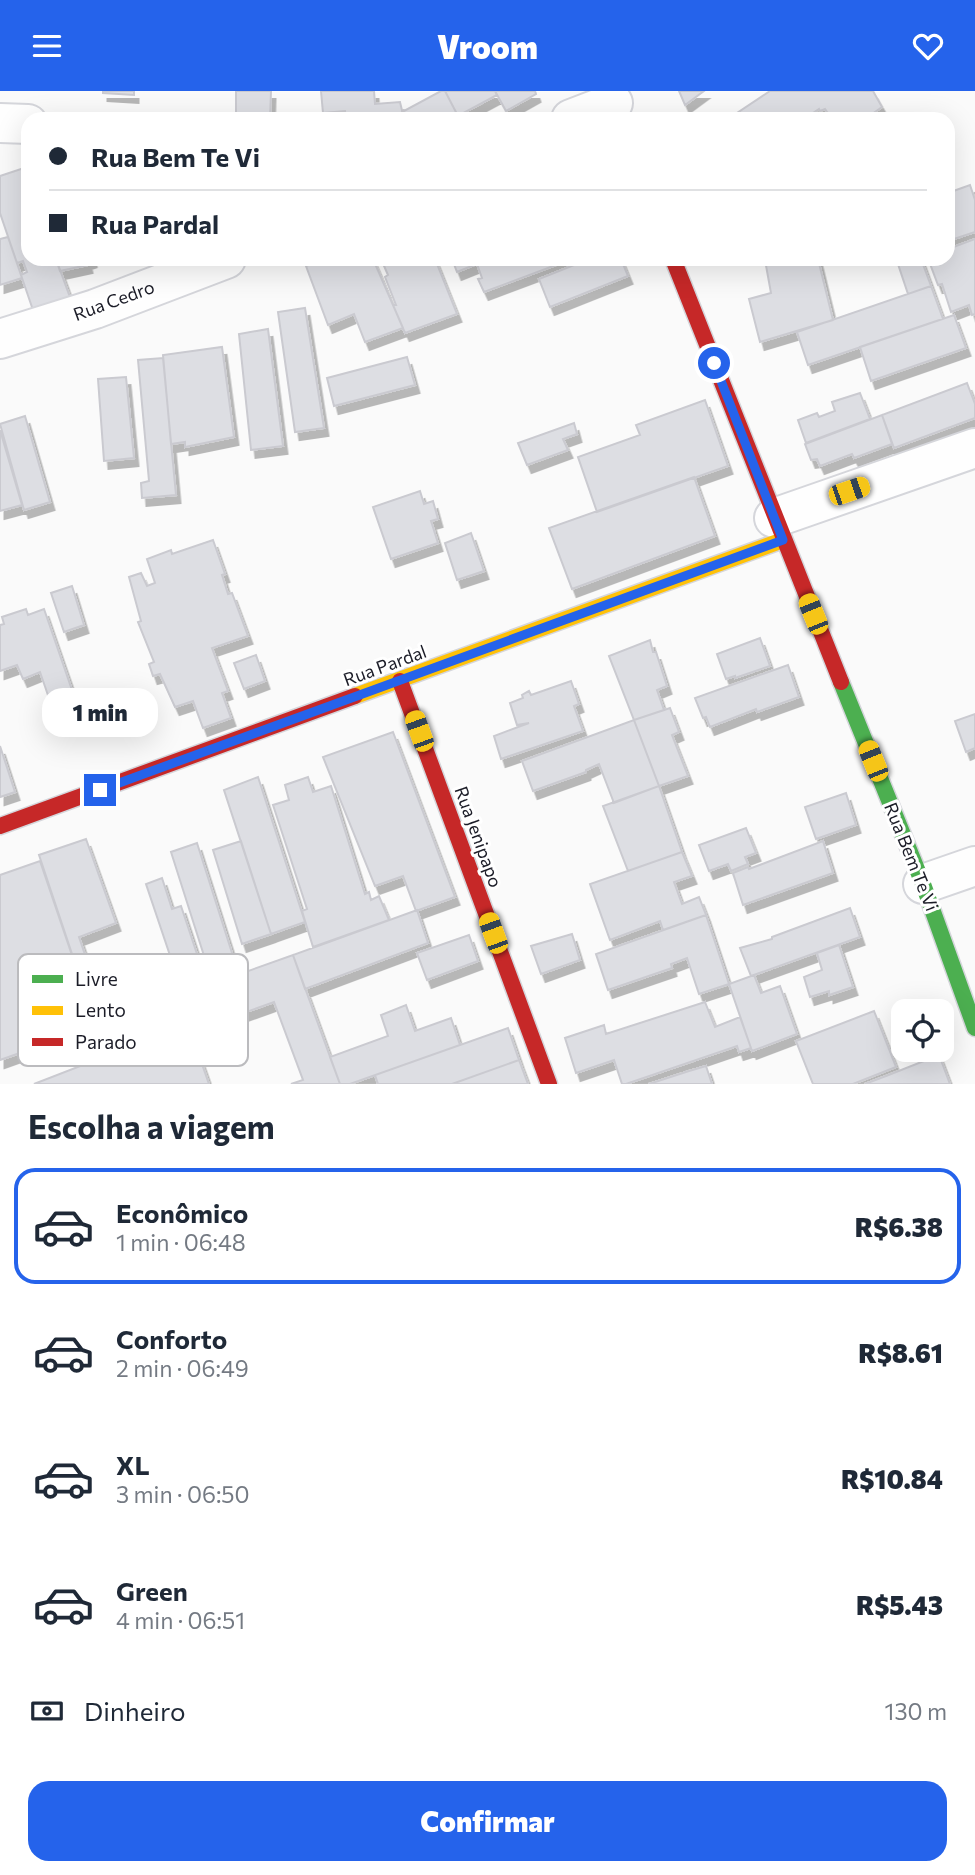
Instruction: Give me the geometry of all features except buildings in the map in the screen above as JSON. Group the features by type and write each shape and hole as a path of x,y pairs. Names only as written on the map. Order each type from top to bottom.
{"street":[{"path":"591,112 613,104"},
{"path":"0,123 21,124"},
{"name":"Rua Cedro","path":"0,339 94,309 208,266"},
{"name":"Rua Bem Te Vi","path":"676,266 778,529 923,884 975,1028"},
{"path":"778,529 975,448"},
{"name":"Rua Pardal","path":"0,826 400,681 778,529"},
{"name":"Rua Jenipapo","path":"400,681 549,1084"},
{"path":"923,884 975,866"}],"traffic: fast":[{"path":"841,682 923,884 975,1028"}],"traffic: slow":[{"path":"355,696 783,540"}],"traffic: jam":[{"path":"676,266 841,682"},
{"path":"400,681 549,1084"},
{"path":"0,826 355,696"}],"route":[{"path":"100,790 783,540 714,363"}]}
